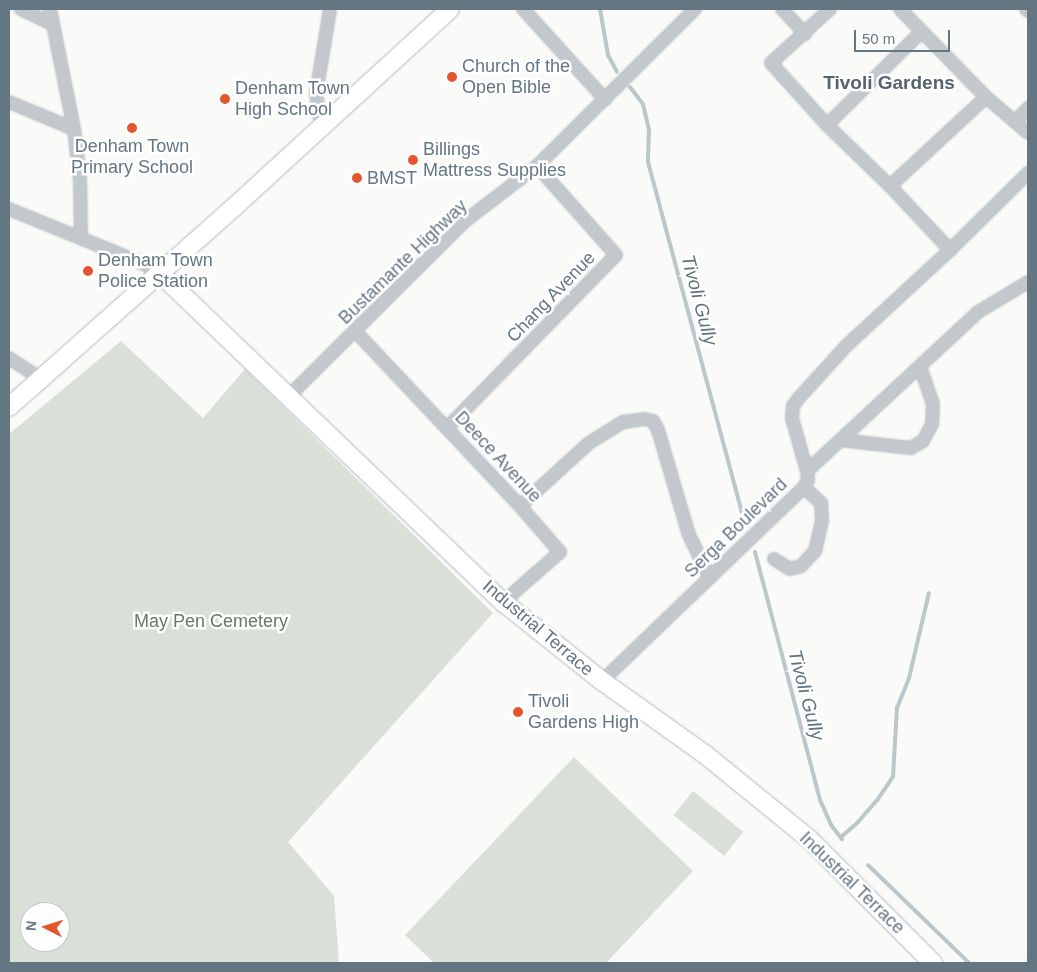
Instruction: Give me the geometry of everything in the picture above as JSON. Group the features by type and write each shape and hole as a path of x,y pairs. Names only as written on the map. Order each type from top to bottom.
{"street":[{"path":"21,9 52,24"},
{"path":"50,9 74,129 80,180 81,238"},
{"path":"321,125 316,94 330,9"},
{"path":"9,407 450,9"},
{"path":"522,9 605,99"},
{"name":"Bustamante Highway","path":"288,397 356,332 465,221 537,166 695,9"},
{"path":"782,9 805,34"},
{"path":"830,9 805,34 771,63 827,125 890,186 950,250"},
{"path":"900,9 986,96 1028,133"},
{"path":"827,125 921,32"},
{"path":"890,186 986,96"},
{"path":"9,102 74,129"},
{"path":"1016,121 1028,108"},
{"name":"Chang Avenue","path":"448,428 616,255 537,166"},
{"name":"Serga Boulevard","path":"602,680 804,487 808,480 807,471 792,418 793,406 846,346 950,250 1028,173"},
{"path":"9,209 146,266 158,274"},
{"name":"Industrial Terrace","path":"158,274 169,282 503,602 602,680 707,756 808,838 933,963"},
{"path":"807,471 978,312 1028,282"},
{"name":"Deece Avenue","path":"356,332 448,428 560,552 503,602"},
{"path":"9,358 40,379"},
{"path":"840,440 911,448 923,441 932,424 933,404 920,367"},
{"path":"520,506 589,443 623,422 644,419 653,421 658,430 689,535 710,578"},
{"path":"774,559 790,569 801,566 815,551 822,520 821,503 804,487"}],"green space":[{"name":"May Pen Cemetery","path":"121,341 203,418 245,369 493,613 288,842 334,896 339,963 9,963 9,434"},
{"path":"574,757 693,871 606,963 434,963 405,935"},
{"path":"693,791 744,832 724,856 673,815"}],"waterway":[{"name":"Tivoli Gully","path":"600,9 608,55 617,72"},
{"name":"Tivoli Gully","path":"630,87 643,104 649,129 648,162 745,523"},
{"name":"Tivoli Gully","path":"755,552 820,800 831,825 842,839"},
{"path":"841,837 858,822 878,799 893,777 897,708 909,678 929,593"},
{"name":"Tivoli Gully","path":"868,865 969,963"}],"place":[{"name":"Church of the Open Bible","path":"452,77"},
{"name":"Denham Town High School","path":"225,99"},
{"name":"Denham Town Primary School","path":"132,128"},
{"name":"Billings Mattress Supplies","path":"413,160"},
{"name":"BMST","path":"357,178"},
{"name":"Denham Town Police Station","path":"88,271"},
{"name":"Tivoli Gardens High","path":"518,712"}],"district":[{"name":"Tivoli Gardens","path":"889,83"}]}
